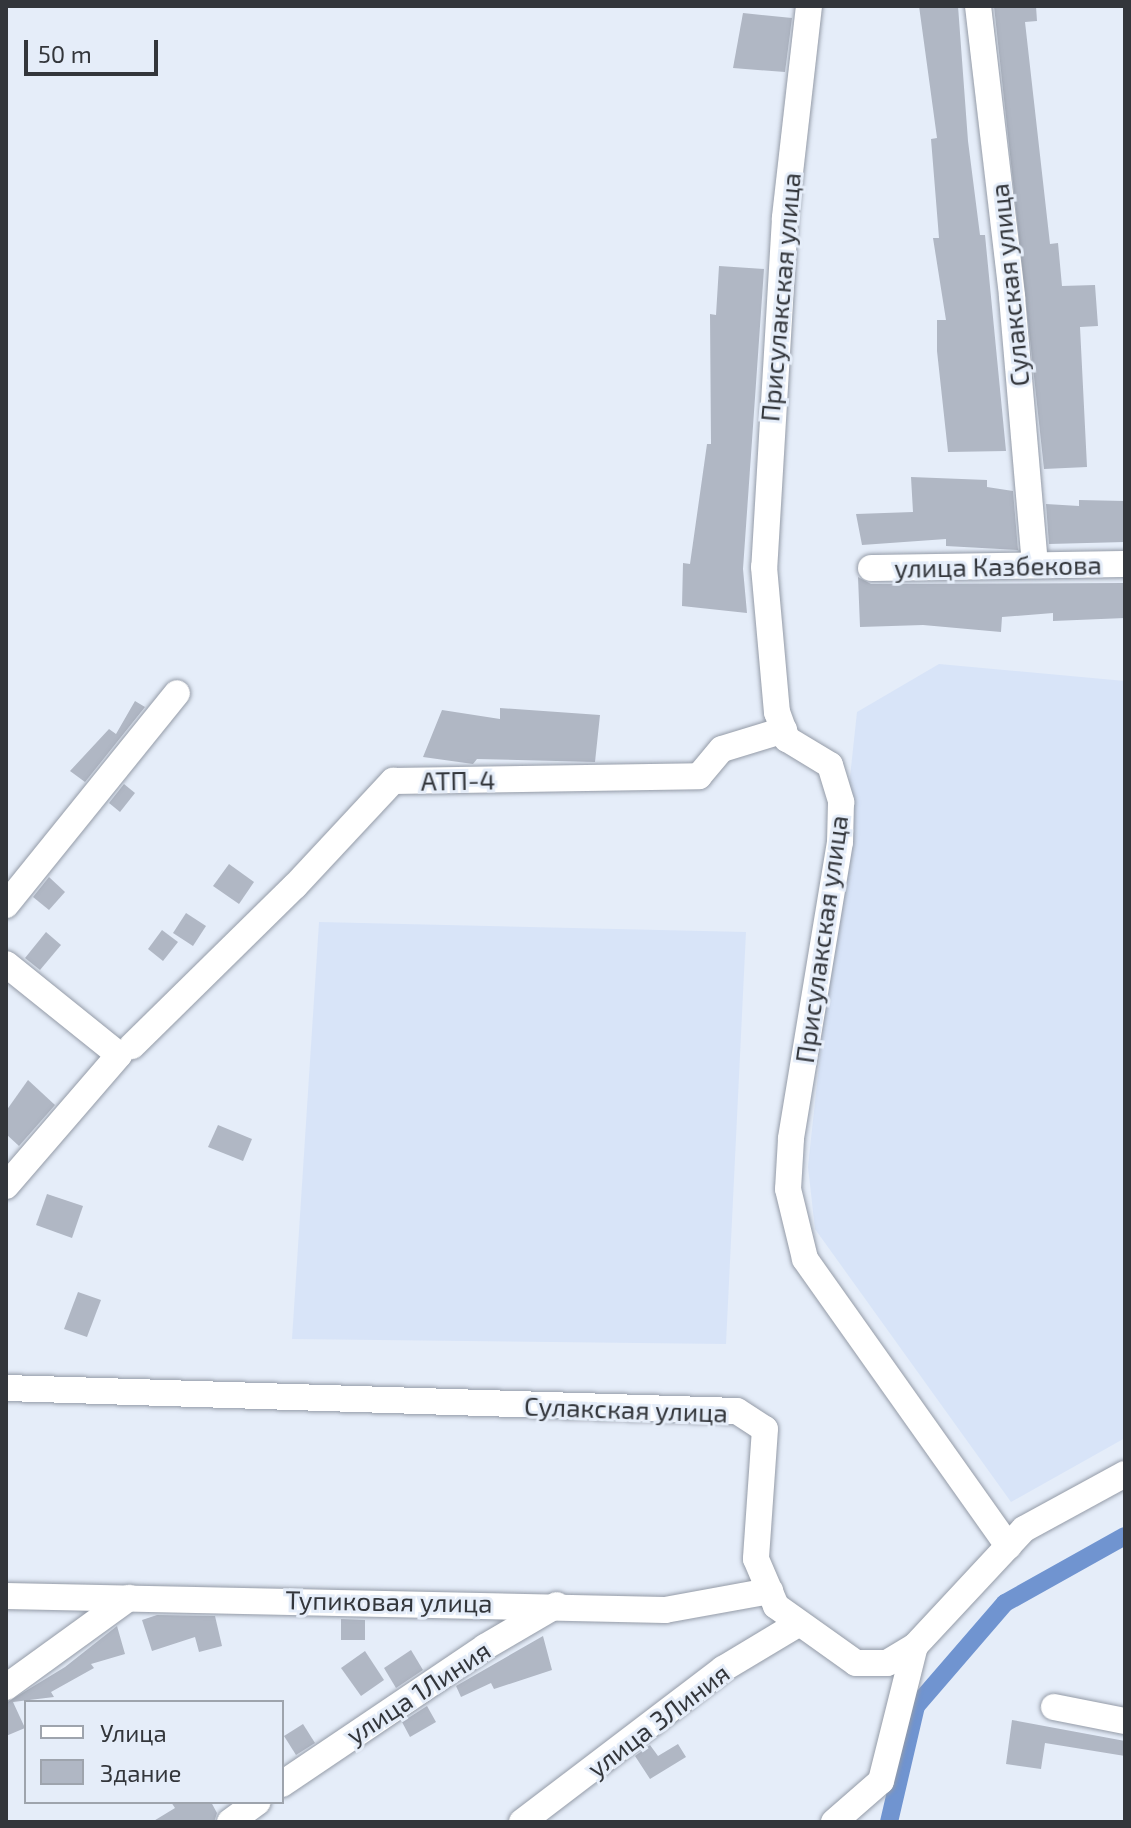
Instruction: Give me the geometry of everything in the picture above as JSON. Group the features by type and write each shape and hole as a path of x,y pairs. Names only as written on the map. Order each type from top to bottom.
{"street":[{"name":"Присулакская улица","path":"809,6 785,218 764,567 777,712 787,739 830,765 841,802 840,842 791,1139 788,1189 793,1225 805,1259 1008,1546"},
{"name":"Сулакская улица","path":"978,6 1012,297 1035,565"},
{"name":"улица Казбекова","path":"871,568 1125,564"},
{"path":"6,905 177,693"},
{"name":"АТП-4","path":"6,1186 125,1050 295,886 393,781 699,776 722,749 784,730"},
{"path":"6,964 125,1050"},
{"name":"Сулакская улица","path":"6,1388 737,1411 765,1429 756,1559 776,1606 856,1663 887,1663 915,1646 1024,1529 1125,1474"},
{"name":"Тупиковая улица","path":"6,1596 557,1605 665,1610 770,1591"},
{"path":"6,1687 129,1598"},
{"name":"улица 1Линия","path":"284,1783 485,1647 557,1605"},
{"name":"улица 3Линия","path":"522,1822 723,1669 798,1624"},
{"path":"834,1822 881,1781 915,1646"},
{"path":"1054,1707 1125,1721"},
{"path":"230,1822 255,1804"}],"shaded area":[{"path":"939,664 1125,681 1125,1438 1011,1502 815,1229 808,1167 857,712"},
{"path":"319,922 746,932 726,1344 292,1339"}],"building":[{"path":"919,6 958,6 968,141 980,235 985,235 1006,451 948,452 937,351 937,320 946,320 933,238 939,238 931,139 937,138"},
{"path":"994,6 1036,6 1037,21 1025,22 1050,244 1058,243 1062,286 1095,285 1098,326 1080,327 1087,467 1044,469"},
{"path":"743,13 792,18 785,72 733,68"},
{"path":"719,266 764,269 743,569 747,613 682,606 683,563 690,564 707,444 711,444 710,314 716,315"},
{"path":"911,477 987,480 987,487 1013,491 1018,550 946,546 946,539 862,545 856,514 913,512"},
{"path":"1079,500 1125,501 1125,542 1049,544 1046,504 1079,506"},
{"path":"858,577 871,584 1125,583 1125,618 1053,621 1053,613 1002,617 1001,632 923,625 860,627"},
{"path":"135,701 145,707 85,782 70,771 109,729 116,734"},
{"path":"500,708 600,715 595,762 477,759 473,764 423,757 442,710 500,719"},
{"path":"124,784 135,793 120,812 109,803"},
{"path":"229,864 254,882 239,904 213,886"},
{"path":"49,877 65,892 49,910 33,897"},
{"path":"186,913 206,926 193,946 173,933"},
{"path":"162,930 178,942 163,961 148,949"},
{"path":"46,932 61,945 40,970 25,958"},
{"path":"28,1080 55,1105 19,1146 6,1134 6,1111"},
{"path":"218,1125 252,1139 243,1161 208,1147"},
{"path":"47,1194 83,1206 72,1238 36,1225"},
{"path":"78,1292 101,1300 87,1337 64,1329"},
{"path":"157,1615 215,1616 222,1646 199,1652 195,1637 152,1651 142,1620"},
{"path":"341,1619 365,1620 365,1640 341,1640"},
{"path":"117,1626 125,1654 91,1664 94,1668 51,1692 54,1697 13,1702 24,1728 6,1736 6,1703 65,1667"},
{"path":"543,1636 552,1670 494,1689 491,1683 461,1697 456,1686"},
{"path":"411,1650 423,1670 396,1688 384,1668"},
{"path":"365,1651 384,1680 361,1696 341,1668"},
{"path":"427,1706 436,1722 410,1737 402,1722"},
{"path":"1012,1720 1125,1741 1125,1756 1045,1743 1041,1769 1006,1764"},
{"path":"303,1724 315,1743 296,1755 284,1736"},
{"path":"678,1744 686,1757 650,1779 635,1756 650,1745 658,1756"},
{"path":"172,1804 212,1804 217,1813 214,1822 152,1822 175,1808"}],"waterway":[{"path":"889,1822 916,1706 1005,1603 1125,1536"}]}
